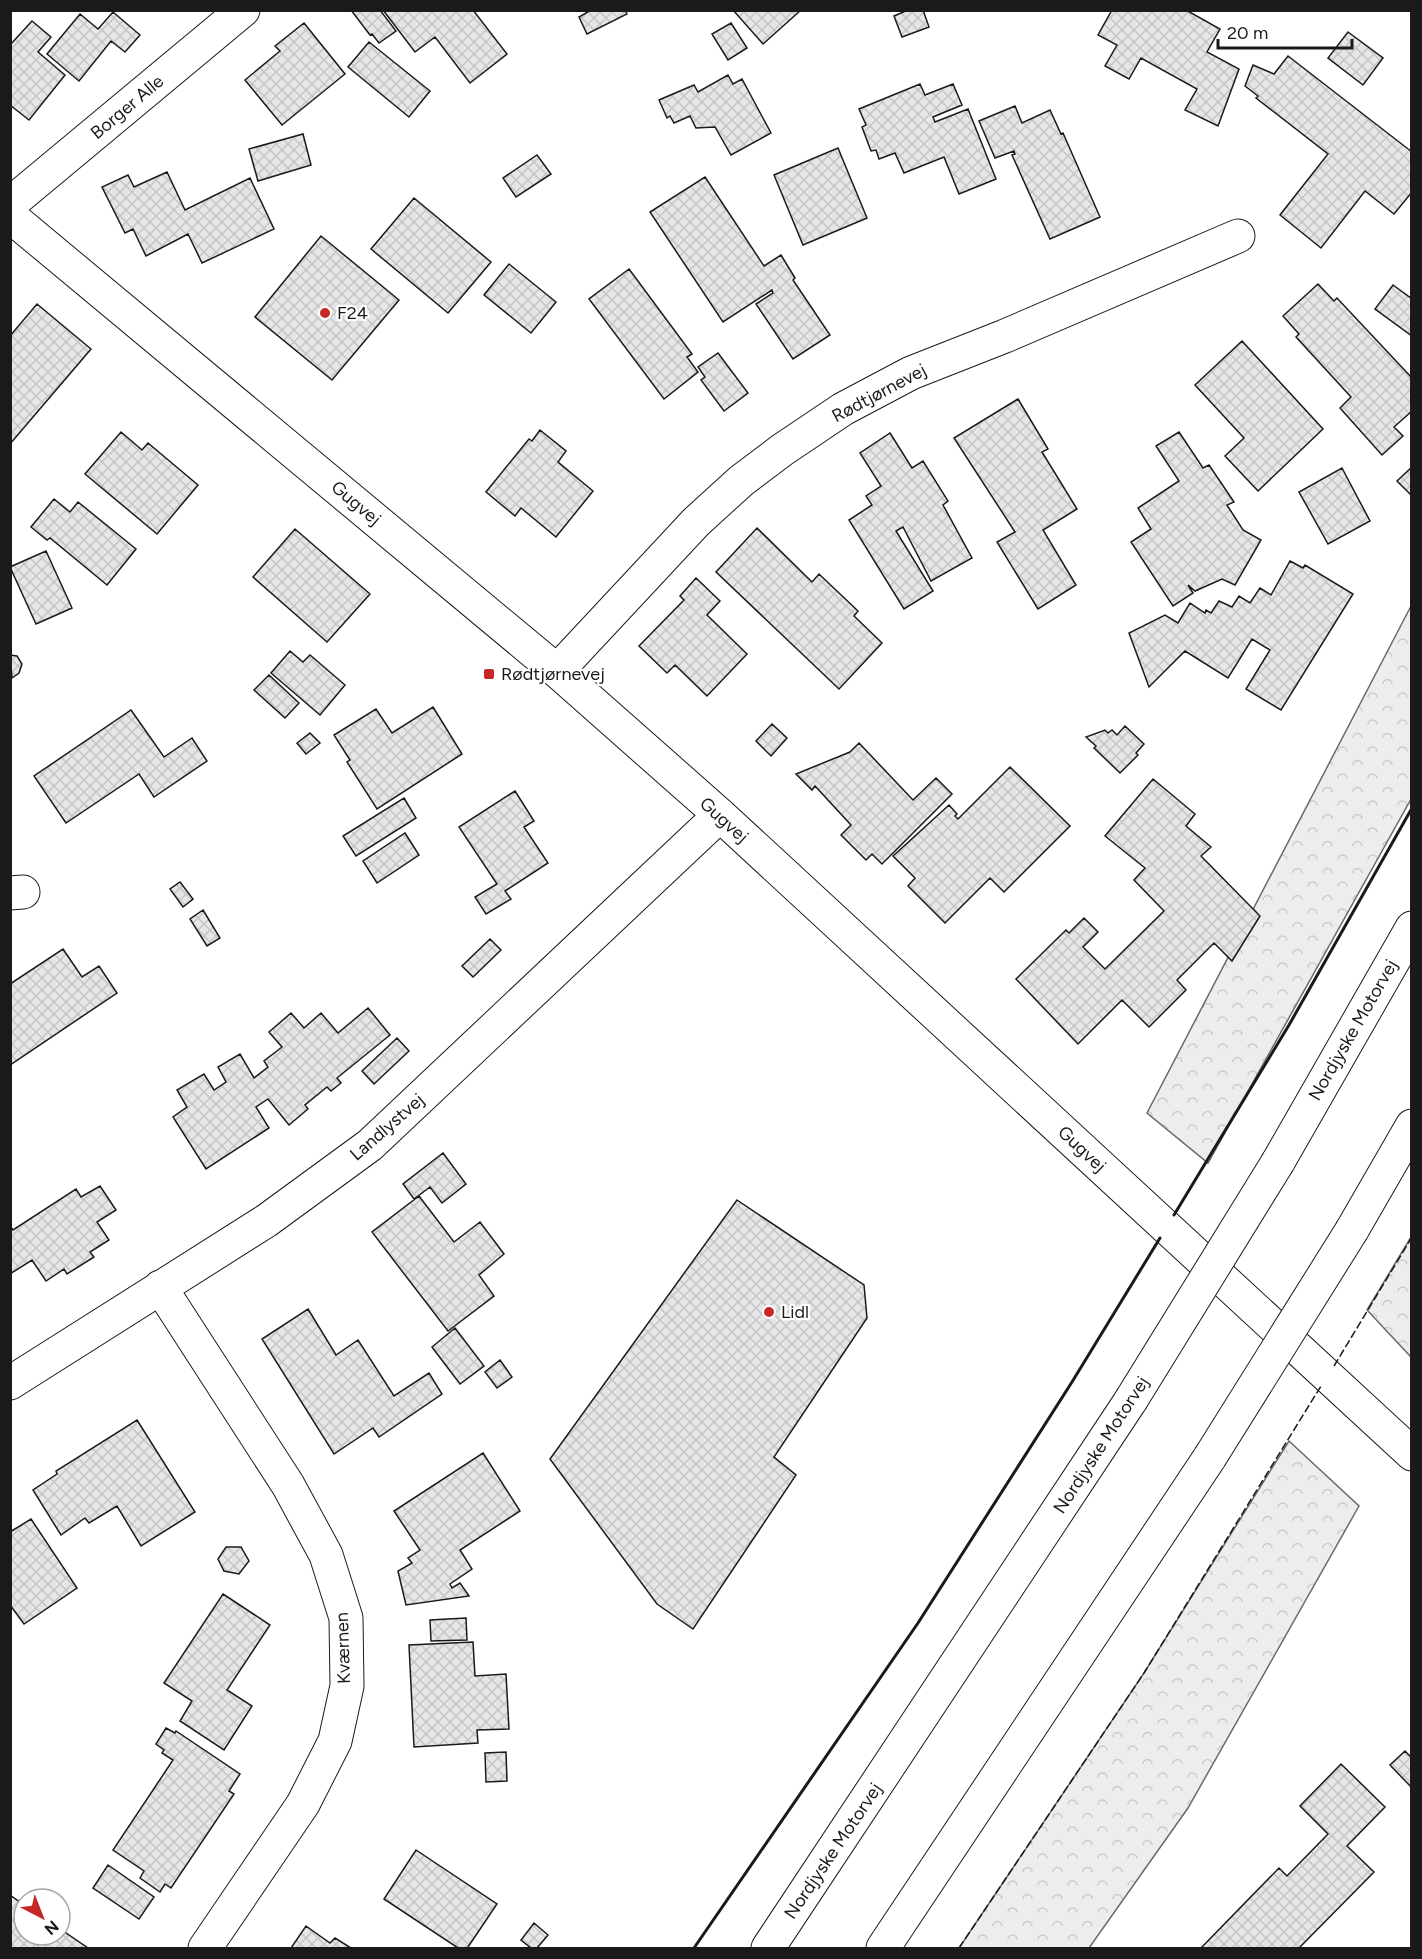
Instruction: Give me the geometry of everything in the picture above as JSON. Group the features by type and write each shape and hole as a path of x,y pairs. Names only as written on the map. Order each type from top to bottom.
{"main road":[{"name":"Borger Alle","path":"10,204 243,10"},
{"name":"Gugvej","path":"10,216 557,671 720,815 1412,1454"},
{"name":"Rødtjørnevej","path":"557,671 696,522 741,481 782,450 843,410 911,373 1005,336 1238,236"},
{"name":"Landlystvej","path":"10,1383 266,1221 370,1145 720,815"},
{"name":"Nordjyske Motorvej","path":"768,1948 1131,1401 1278,1162 1412,928"},
{"path":"883,1948 1210,1457 1352,1230 1412,1126"},
{"name":"Kværnen","path":"160,1287 288,1485 326,1555 346,1618 347,1686 334,1740 303,1804 205,1948"}],"green space":[{"path":"1411,606 1411,799 1208,1163 1147,1113"},
{"path":"1411,1237 1411,1357 1367,1310"},
{"path":"1289,1441 1359,1506 1188,1808 1089,1948 959,1948 1144,1673"}],"building":[{"path":"351,10 380,10 396,31 379,43"},
{"path":"383,10 473,10 507,54 470,83 435,37 415,52"},
{"path":"591,10 625,10 627,14 587,34 579,17"},
{"path":"733,10 801,10 763,44"},
{"path":"908,10 923,10 929,27 902,37 894,16"},
{"path":"1112,10 1186,10 1220,29 1207,52 1239,69 1218,126 1185,110 1197,89 1141,58 1129,79 1105,66 1117,45 1098,35"},
{"path":"113,12 140,35 125,52 111,41 79,81 47,54 80,14 98,29"},
{"path":"32,21 51,37 38,52 65,75 29,120 10,105 10,45"},
{"path":"304,23 345,74 282,125 245,80 280,51 275,46"},
{"path":"731,23 747,48 728,60 712,34"},
{"path":"1348,32 1383,58 1363,85 1328,58"},
{"path":"369,42 430,91 409,117 348,67"},
{"path":"1288,56 1412,152 1412,192 1394,214 1365,191 1321,248 1280,215 1328,154 1256,98 1258,96 1245,86 1253,65 1274,74"},
{"path":"728,75 733,84 742,79 771,133 731,155 715,127 696,128 690,116 674,123 670,116 667,118 659,100 694,85 698,92"},
{"path":"920,84 925,95 953,84 962,105 933,117 935,122 968,109 996,179 959,194 944,157 904,173 895,153 879,159 876,150 871,151 862,127 866,125 859,109"},
{"path":"1015,106 1022,123 1050,110 1061,134 1063,133 1100,217 1050,239 1012,155 1015,154 1014,151 995,158 979,121"},
{"path":"303,134 311,165 258,181 249,149"},
{"path":"838,148 867,218 803,245 774,175"},
{"path":"537,155 551,174 516,197 503,178"},
{"path":"167,172 185,210 250,178 274,229 202,263 188,234 146,256 133,229 125,233 102,187 128,175 134,187"},
{"path":"705,177 764,266 781,255 795,278 793,280 830,335 793,359 756,304 773,293 772,290 723,322 650,212"},
{"path":"414,198 491,262 448,313 371,249"},
{"path":"321,236 399,300 332,380 255,317"},
{"path":"509,264 556,302 531,333 484,295"},
{"path":"629,269 692,354 687,357 698,372 664,399 589,299"},
{"path":"1318,284 1334,301 1337,298 1412,378 1412,411 1394,427 1403,436 1382,455 1340,408 1351,397 1296,337 1299,334 1283,316"},
{"path":"1393,285 1412,299 1412,336 1375,309"},
{"path":"37,304 91,349 10,444 10,336"},
{"path":"1242,341 1323,429 1258,491 1225,456 1244,438 1195,385"},
{"path":"718,353 748,393 724,411 701,380 705,377 698,367"},
{"path":"1018,399 1048,449 1042,452 1077,509 1043,530 1076,585 1038,609 997,542 1015,532 954,438"},
{"path":"540,430 566,451 558,462 593,491 556,537 521,508 515,516 486,492 529,439 532,441"},
{"path":"121,432 142,450 148,443 198,485 157,534 85,474"},
{"path":"1179,432 1203,468 1209,465 1234,502 1227,505 1243,530 1261,540 1235,585 1222,579 1195,591 1188,585 1193,593 1173,606 1131,542 1151,529 1138,508 1179,481 1156,446"},
{"path":"890,433 912,468 923,461 948,501 943,505 972,558 931,581 903,527 896,531 933,591 904,609 849,520 872,505 866,496 881,486 860,453"},
{"path":"1412,467 1412,496 1397,481"},
{"path":"1342,468 1370,521 1328,544 1299,492"},
{"path":"54,499 70,512 78,502 136,549 107,585 50,538 47,540 31,527"},
{"path":"757,528 812,582 819,574 858,611 854,616 882,643 839,689 716,572"},
{"path":"295,529 370,594 327,642 253,577"},
{"path":"46,551 72,608 36,624 10,567"},
{"path":"1290,561 1303,568 1305,565 1353,594 1281,710 1246,689 1270,650 1252,639 1228,678 1185,651 1149,687 1129,633 1165,615 1178,623 1190,603 1205,613 1206,610 1211,613 1219,601 1232,607 1239,596 1250,603 1260,588 1271,595"},
{"path":"696,578 720,601 707,615 747,654 707,696 675,665 667,673 639,646 684,600 680,596"},
{"path":"290,651 303,662 310,655 345,685 320,715 271,673"},
{"path":"10,655 17,656 22,664 19,673 12,678"},
{"path":"269,675 299,703 285,718 254,690"},
{"path":"433,707 462,754 377,809 347,762 350,760 334,735 376,709 392,733"},
{"path":"131,710 164,757 192,738 207,761 154,797 139,774 66,823 34,776"},
{"path":"772,724 787,738 771,756 756,741"},
{"path":"1125,726 1144,744 1136,753 1138,755 1120,773 1086,737 1105,730 1108,733 1112,730 1117,735"},
{"path":"310,733 320,743 306,754 297,743"},
{"path":"859,743 913,800 936,778 952,794 882,864 872,854 866,860 841,835 851,825 815,786 812,790 796,774 850,752"},
{"path":"1010,767 1070,826 1004,892 990,878 945,923 908,886 915,878 893,856 949,805 957,814 955,816 958,819"},
{"path":"1153,779 1195,814 1186,826 1211,847 1201,856 1260,916 1232,961 1214,943 1177,980 1186,990 1149,1027 1122,1000 1078,1044 1016,979 1066,930 1069,933 1084,918 1098,932 1083,947 1105,969 1164,911 1134,880 1145,868 1105,836"},
{"path":"515,791 534,821 524,827 548,863 505,891 511,899 486,914 475,897 497,884 459,827"},
{"path":"404,798 416,818 356,856 343,836"},
{"path":"405,833 419,855 377,883 363,861"},
{"path":"180,882 193,899 183,907 170,889"},
{"path":"203,910 220,938 207,946 190,919"},
{"path":"490,939 501,950 473,977 462,966"},
{"path":"63,949 82,977 99,966 117,993 10,1065 10,984"},
{"path":"368,1008 390,1035 337,1078 341,1083 331,1091 327,1087 305,1105 308,1109 289,1125 268,1099 256,1107 269,1128 206,1169 173,1117 187,1107 177,1090 204,1074 214,1090 226,1082 218,1067 240,1054 254,1078 268,1067 264,1061 282,1047 269,1032 291,1013 304,1028 321,1013 338,1033"},
{"path":"397,1038 409,1051 374,1084 362,1071"},
{"path":"443,1153 466,1184 442,1203 430,1187 414,1199 403,1184"},
{"path":"100,1186 116,1210 97,1222 109,1240 90,1252 94,1257 67,1274 64,1269 46,1281 32,1260 10,1274 10,1226 13,1230 76,1189 81,1197"},
{"path":"419,1196 454,1242 480,1222 504,1254 479,1275 494,1296 448,1331 372,1232"},
{"path":"737,1200 864,1285 867,1318 774,1457 796,1475 693,1629 657,1604 550,1459"},
{"path":"308,1309 336,1355 358,1340 394,1396 429,1373 442,1394 379,1437 373,1428 334,1454 262,1339"},
{"path":"455,1328 484,1366 460,1384 432,1347"},
{"path":"500,1360 512,1377 497,1388 485,1372"},
{"path":"137,1420 195,1512 141,1546 117,1506 89,1523 85,1518 61,1535 33,1490 57,1474 56,1471"},
{"path":"483,1453 520,1511 460,1550 472,1569 450,1584 452,1588 460,1583 469,1596 406,1605 398,1571 412,1563 408,1558 420,1550 394,1511"},
{"path":"31,1519 77,1588 24,1624 10,1605 10,1532"},
{"path":"226,1547 241,1547 249,1561 239,1574 224,1571 218,1559"},
{"path":"223,1594 270,1625 227,1690 252,1706 224,1750 180,1721 192,1701 164,1683"},
{"path":"466,1618 467,1640 431,1641 430,1620"},
{"path":"473,1642 475,1676 506,1674 509,1729 477,1730 478,1743 414,1747 409,1645"},
{"path":"166,1728 175,1733 176,1731 240,1774 229,1791 234,1794 171,1888 165,1884 160,1892 140,1878 144,1871 113,1850 173,1760 162,1753 164,1750 156,1744"},
{"path":"1405,1751 1412,1758 1412,1788 1390,1765"},
{"path":"506,1752 507,1781 486,1782 485,1753"},
{"path":"1341,1764 1385,1807 1347,1846 1374,1872 1299,1948 1201,1948 1279,1868 1287,1876 1328,1834 1300,1806"},
{"path":"416,1850 497,1904 468,1947 470,1948 458,1948 384,1899"},
{"path":"108,1865 154,1897 139,1919 93,1888"},
{"path":"10,1895 12,1896 12,1947 72,1947 72,1937 88,1948 10,1948"},
{"path":"534,1923 548,1935 537,1948 531,1948 521,1940"},
{"path":"306,1926 330,1943 335,1938 351,1948 291,1948"}],"fence":[{"path":"1334,1366 1412,1237"},
{"path":"959,1948 1144,1673 1321,1386"}],"wall":[{"path":"1174,1215 1289,1025 1412,808"},
{"path":"694,1948 918,1623 1072,1382 1160,1238"}],"place":[{"name":"F24","path":"325,313"},
{"name":"Rødtjørnevej","path":"489,674"},
{"name":"Lidl","path":"769,1312"}]}
